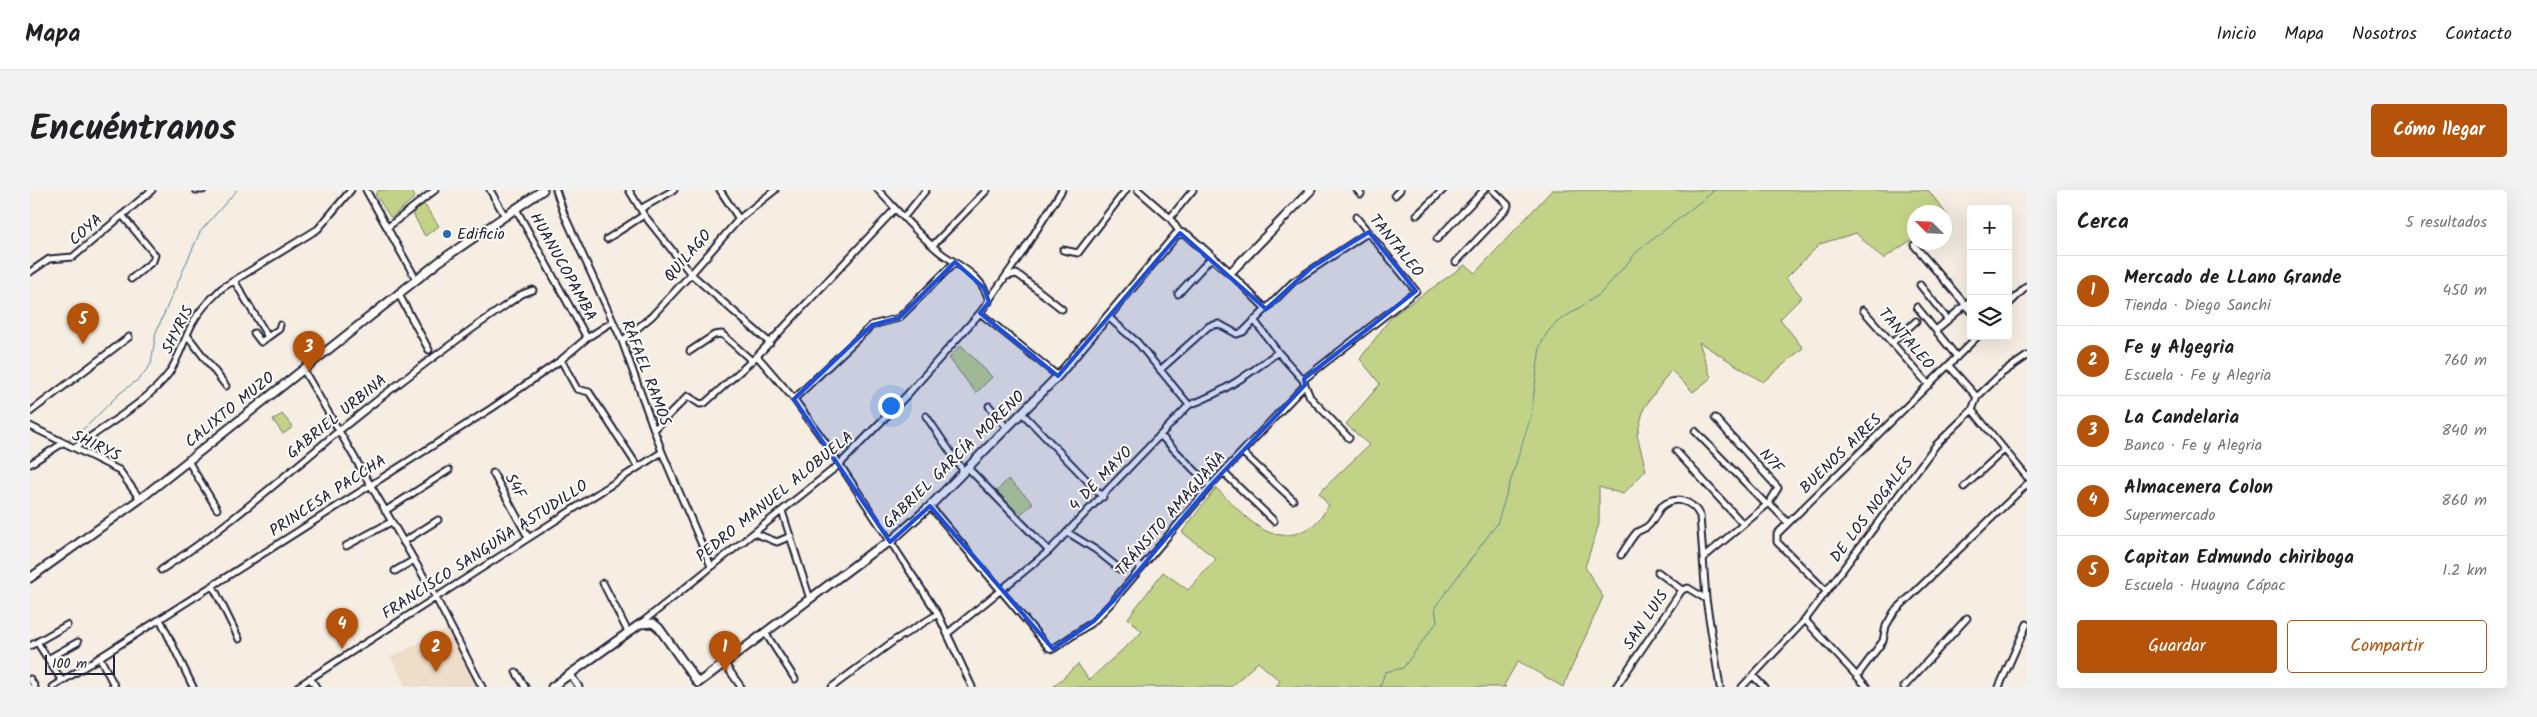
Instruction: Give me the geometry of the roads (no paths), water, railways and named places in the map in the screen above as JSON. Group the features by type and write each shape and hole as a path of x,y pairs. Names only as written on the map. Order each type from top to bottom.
{"street":[{"name":"COYA","path":"30,272 49,259 74,257 152,190"},
{"path":"196,190 203,190"},
{"name":"SHYRIS","path":"76,447 148,394 164,378 175,363 192,322 222,288 235,282 318,229 351,190"},
{"path":"366,190 416,279"},
{"path":"388,227 434,190"},
{"path":"490,190 505,216"},
{"name":"CALIXTO MUZO","path":"30,578 140,499 416,279 543,190"},
{"name":"RAFAEL RAMOS","path":"556,190 612,322 622,341 662,452 711,566"},
{"path":"629,190 642,208 644,215 691,274 770,343"},
{"path":"642,208 674,190"},
{"path":"720,190 738,219"},
{"name":"QUILAGO","path":"622,341 652,316 738,219 775,190"},
{"path":"878,190 933,245 969,271 984,288 989,302"},
{"path":"904,217 926,190"},
{"path":"933,245 987,190"},
{"name":"PEDRO MANUEL ALOBUELA","path":"640,624 840,464 902,401 989,302 1062,190"},
{"path":"1063,250 1078,253 1126,190"},
{"path":"1138,190 1170,218 1180,233 1187,235 1266,308"},
{"path":"1170,218 1193,190"},
{"path":"1230,273 1311,190"},
{"path":"1395,195 1400,190"},
{"path":"1417,215 1443,190"},
{"path":"1437,238 1484,190"},
{"path":"1456,262 1507,208 1508,205 1493,190"},
{"name":"HUANUCOPAMBA","path":"516,209 587,338"},
{"path":"655,429 686,397 690,396 700,404 704,403 752,361 896,209"},
{"path":"122,215 155,255 152,261 131,279"},
{"path":"607,239 644,215"},
{"name":"TANTALEO","path":"1356,217 1416,291"},
{"path":"1160,370 1209,326 1219,324 1237,334 1243,332 1266,308 1312,268 1369,232"},
{"name":"GABRIEL GARCÍA MORENO","path":"640,624 656,625 699,685 871,553 890,542 930,506 1058,376 1172,238 1180,233"},
{"path":"1919,250 1966,305 1936,330"},
{"path":"1178,294 1212,257"},
{"path":"794,399 872,325 899,318 955,262"},
{"path":"1006,277 1016,274 1020,276 1062,309"},
{"path":"235,282 268,337"},
{"path":"1920,285 1948,320"},
{"path":"2012,301 2027,286"},
{"name":"GABRIEL URBINA","path":"161,570 195,549 448,346 522,294 533,290"},
{"name":"TRÁNSITO AMAGUAÑA","path":"1000,590 1049,648 1052,649 1094,621 1210,486 1304,383 1416,291"},
{"path":"398,293 429,350"},
{"path":"1917,307 1957,357"},
{"name":"TANTALEO","path":"1864,310 1929,385"},
{"path":"980,313 1058,376"},
{"path":"1107,316 1138,343 1189,405"},
{"path":"1254,320 1304,383 1310,397 1349,438"},
{"path":"1892,343 1916,321"},
{"name":"PRINCESA PACCHA","path":"53,687 369,484 492,408 561,360 587,338 612,322"},
{"path":"254,333 258,342 280,330 280,324"},
{"path":"690,351 714,335 722,334 752,361"},
{"path":"188,335 226,386"},
{"path":"30,412 129,338"},
{"name":"BUENOS AIRES","path":"1826,591 1777,542 1776,536 1929,385 1950,367 1974,340"},
{"name":"4 DE MAYO","path":"948,633 1049,551 1103,497 1189,405 1216,395 1236,384 1278,352"},
{"path":"757,356 794,399 840,464 938,614 972,687"},
{"name":"DE LOS NOGALES","path":"1742,687 1805,620 1936,445 1972,410 1978,397 2000,374 2027,356"},
{"path":"561,360 577,389 589,392 638,467"},
{"path":"1950,367 1978,397"},
{"path":"303,369 436,596 482,687"},
{"path":"989,406 1007,428"},
{"path":"1972,410 2027,477"},
{"path":"1022,413 1103,497"},
{"path":"926,416 966,470 1049,551"},
{"name":"N7F","path":"1715,418 1777,485 1778,490 1768,504"},
{"name":"SHIRYS","path":"30,426 63,443 76,447 119,470 140,499"},
{"path":"1695,431 1788,523"},
{"path":"1160,434 1210,486"},
{"path":"30,464 63,443"},
{"path":"1964,487 2004,450"},
{"path":"1676,451 1743,524"},
{"name":"FRANCISCO SANGUÑA ASTUDILLO","path":"297,687 662,452"},
{"path":"1242,452 1293,500"},
{"path":"188,461 216,509"},
{"path":"385,511 449,470"},
{"path":"1223,472 1274,521"},
{"name":"S4F","path":"493,473 528,537"},
{"path":"1856,676 1883,641 1886,626 1894,612 2027,484"},
{"path":"1621,555 1636,533 1650,524 1663,506 1675,500 1690,504 1700,516 1706,599 1720,687"},
{"path":"1703,558 1768,504"},
{"path":"930,506 1000,590"},
{"path":"782,511 810,599"},
{"path":"403,542 438,520"},
{"path":"346,546 391,522"},
{"path":"1067,532 1096,550 1121,570 1130,562 1142,567"},
{"path":"754,533 777,542 791,536"},
{"path":"395,571 414,560"},
{"path":"1658,572 1682,590"},
{"path":"603,584 628,632"},
{"path":"212,586 238,639"},
{"name":"SAN LUIS","path":"1616,687 1682,590 1688,588 1706,599"},
{"path":"832,687 895,640 938,614"},
{"path":"1904,687 1967,618"},
{"path":"160,619 193,687"},
{"path":"1805,620 1867,687"},
{"path":"552,687 640,624"},
{"path":"1999,687 2027,624"},
{"path":"30,646 67,625"},
{"path":"766,634 795,679"},
{"path":"37,642 62,681"},
{"path":"48,658 78,642"},
{"path":"100,658 115,687"},
{"path":"725,664 740,687"},
{"path":"516,672 525,687"},
{"path":"570,674 578,687"},
{"path":"1752,676 1764,687"},
{"path":"310,678 316,687"},
{"path":"30,680 35,687"}],"waterway":[{"path":"67,442 88,425 119,394 140,378 151,364 156,332 200,232 237,190"},
{"path":"1380,687 1385,672 1403,668 1437,622 1435,607 1497,524 1531,416 1540,346 1547,333 1556,323 1600,294 1638,251 1715,190"},
{"path":"30,468 56,450"}],"place":[{"name":"Edificio","path":"447,234"},
{"name":"Capitan Edmundo chiriboga","path":"83,344"},
{"name":"La Candelaria","path":"309,372"},
{"name":"Almacenera Colon","path":"342,649"},
{"name":"Fe y Algegria","path":"436,672"},
{"name":"Mercado de LLano Grande","path":"725,672"}]}
